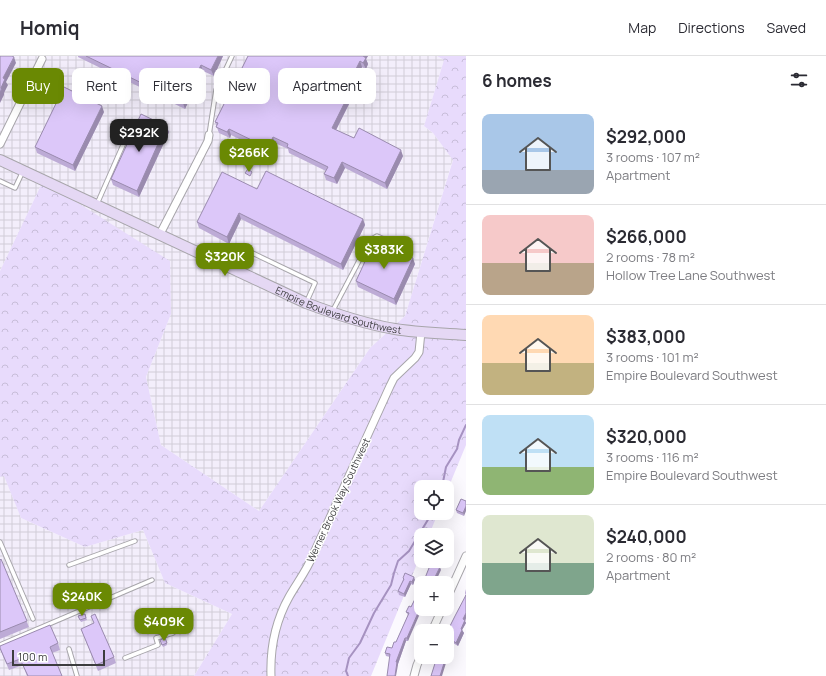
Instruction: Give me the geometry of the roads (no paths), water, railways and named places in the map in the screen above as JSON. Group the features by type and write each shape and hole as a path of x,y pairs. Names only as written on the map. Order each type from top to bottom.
{"street":[{"path":"0,144 42,57"},
{"path":"160,234 208,141 209,135"},
{"name":"Empire Boulevard Southwest","path":"0,160 306,303 362,322 394,329 466,334"},
{"name":"Werner Brook Way Southwest","path":"271,676 273,638 279,618 288,598 311,561 390,386 401,371 415,358 419,352 421,346 421,332"},
{"path":"454,583 466,556"},
{"path":"414,676 417,664"}],"lane":[{"path":"209,135 216,90 232,56"},
{"path":"96,205 130,128"},
{"path":"0,181 15,188 23,170"},
{"path":"332,312 373,237 377,236 404,248"},
{"path":"233,268 242,248 315,283 306,303"},
{"path":"69,565 135,541"},
{"path":"0,542 33,619"},
{"path":"0,645 152,580"},
{"path":"125,658 158,644 156,638 173,633"},
{"path":"69,649 77,676"}],"waterway":[{"path":"443,480 446,467 457,449 459,440 466,425"},
{"path":"348,676 346,671 349,658 360,643 374,613 391,585 398,561 409,551 428,520"}]}
